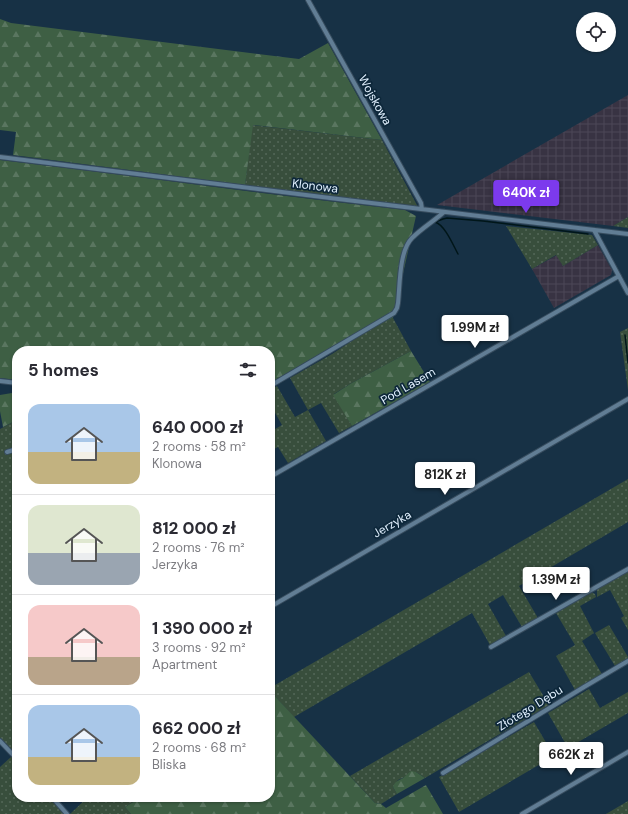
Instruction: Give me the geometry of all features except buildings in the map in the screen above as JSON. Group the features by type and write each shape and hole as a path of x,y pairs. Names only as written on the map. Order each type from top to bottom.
{"street":[{"name":"Wojskowa","path":"308,0 421,203 422,209"},
{"name":"Klonowa","path":"0,157 628,234"},
{"path":"275,383 394,313 398,303 402,258 407,243 444,212"},
{"path":"594,230 628,293"},
{"name":"Pod Lasem","path":"275,474 619,276"},
{"path":"0,381 12,382"},
{"name":"Jerzyka","path":"275,604 628,399"},
{"path":"7,452 12,450"},
{"path":"491,647 628,569"},
{"name":"Złotego Dębu","path":"443,773 628,661"},
{"path":"0,741 12,754"},
{"path":"522,814 628,752"},
{"path":"56,802 67,814"}],"shaded area":[{"path":"628,95 628,217 613,226 437,205"},
{"path":"598,245 612,270 611,275 554,308 532,269 557,255 563,266"}],"green space":[{"path":"0,19 11,23 299,59 328,43 382,140 253,125 245,185 13,155 16,132 0,130"},
{"path":"252,125 382,140 418,207 245,185"},
{"path":"0,160 405,210 416,216 393,318 328,349 275,380 275,346 12,346 12,379 0,378"},
{"path":"628,217 628,228 613,226"},
{"path":"506,226 592,235 598,245 563,266 556,255 532,269"},
{"path":"393,318 411,351 334,394 352,426 339,433 321,403 308,410 290,378 332,354 373,327"},
{"path":"628,328 628,390 620,332"},
{"path":"411,351 430,382 352,426 333,395 350,384"},
{"path":"277,386 295,417 308,410 326,441 288,463 278,447 275,448 275,429 282,425 275,413 275,387"},
{"path":"12,393 12,422 3,427 0,411 0,395"},
{"path":"12,423 12,448 6,450 7,454 12,452 12,751 0,738 0,429"},
{"path":"628,479 628,522 519,586 538,618 522,627 503,595 488,604 506,636 490,645 472,613 294,717 275,696 275,685"},
{"path":"628,571 628,630 621,618 624,616 610,590 597,597 597,589"},
{"path":"591,592 595,594 596,597 580,606 594,633 582,641 602,674 575,690 556,656 575,645 556,613"},
{"path":"609,625 628,657 628,659 615,666 595,633"},
{"path":"529,672 549,705 425,778 416,772 398,780 393,787 397,794 381,804 375,803 350,776"},
{"path":"589,689 600,708 628,692 628,713 568,748 548,713"},
{"path":"275,696 375,803 381,804 386,808 426,785 443,814 131,814 125,807 133,802 275,802"},
{"path":"534,722 554,756 459,812 439,777"},
{"path":"12,756 12,802 53,802 64,814 0,814 0,767"},
{"path":"411,771 416,772 425,778 397,794 393,787 395,783"},
{"path":"628,801 628,814 606,814"},
{"path":"83,802 133,802 125,807 131,814 70,814"}],"waterway":[{"path":"458,254 445,231 435,222 447,218 588,234"},
{"path":"625,335 628,363"}]}
